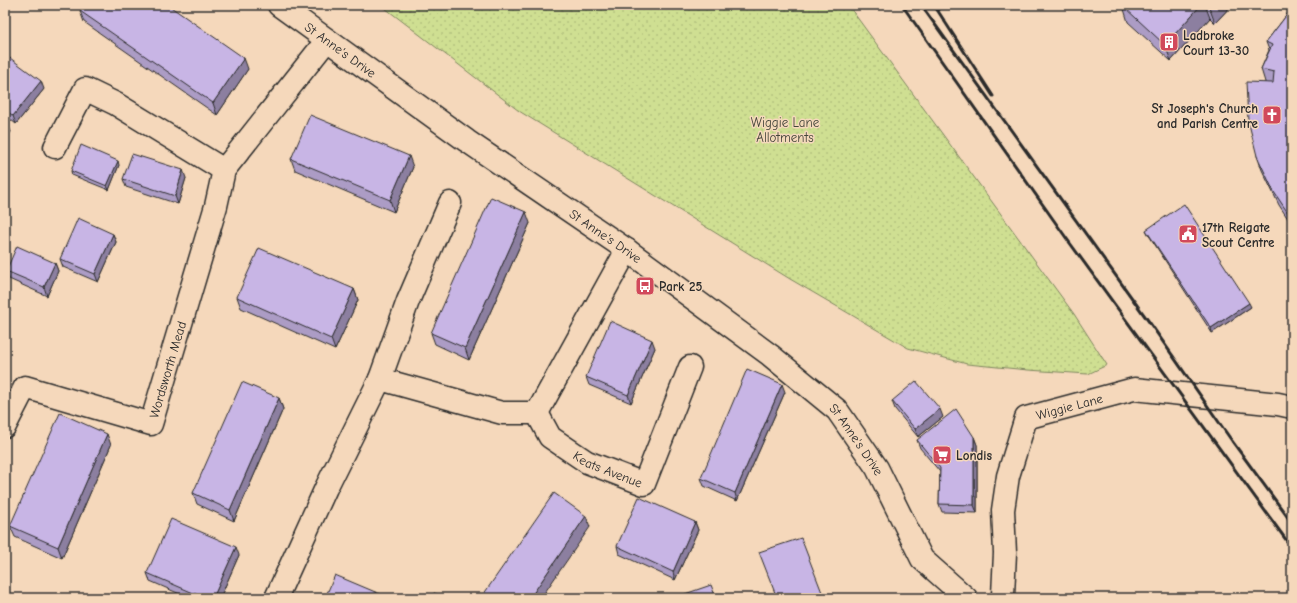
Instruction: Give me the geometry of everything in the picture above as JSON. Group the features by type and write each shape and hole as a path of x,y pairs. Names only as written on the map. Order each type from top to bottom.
{"street":[{"name":"St Anne's Drive","path":"279,5 467,141 627,250 770,355 837,410 877,468 922,559 966,598"},
{"name":"Wordsworth Mead","path":"5,426 25,387 151,424 216,206 224,170 327,40"},
{"path":"55,147 85,89 116,104 224,170"},
{"path":"276,598 326,488 380,379 408,301 450,203"},
{"path":"380,379 502,413 537,413 627,250"},
{"name":"Keats Avenue","path":"537,413 550,437 587,462 644,484 690,367"},
{"name":"Wiggie Lane","path":"1004,597 1005,553 1003,510 1008,476 1026,418 1134,390 1292,407"}],"green space":[{"name":"Wiggie Lane Allotments","path":"381,5 848,5 1074,314 1107,365 1088,374 1028,370 967,364 908,348 790,279 519,111"}],"building":[{"path":"84,5 168,5 244,58 213,103 80,11"},
{"path":"1201,5 1165,45 1123,6"},
{"name":"St Joseph's Church and Parish Centre","path":"1292,8 1292,219 1274,192 1257,156 1248,120 1246,82 1273,83 1274,72 1261,69 1272,45 1266,42"},
{"path":"10,58 41,81 13,116 5,109 5,65"},
{"path":"310,115 409,156 390,200 291,159"},
{"path":"81,145 118,161 107,186 71,171"},
{"path":"132,154 183,170 175,196 123,179"},
{"path":"491,197 526,212 465,348 431,333"},
{"path":"1184,204 1249,303 1211,328 1146,230"},
{"path":"78,218 113,234 95,274 60,259"},
{"path":"17,246 55,263 44,287 6,271"},
{"path":"259,248 354,289 331,339 237,297"},
{"path":"610,321 652,340 628,395 586,377"},
{"path":"747,369 782,384 735,493 701,478"},
{"path":"916,381 940,409 915,429 892,401"},
{"path":"242,382 279,398 230,510 193,493"},
{"path":"956,409 974,437 974,505 939,504 940,468 917,440"},
{"path":"60,413 107,434 58,547 10,526"},
{"path":"554,493 586,516 530,598 481,598"},
{"path":"639,497 695,522 673,572 617,546"},
{"path":"171,519 236,547 213,598 205,598 147,573"},
{"path":"801,538 825,598 777,598 759,552"},
{"path":"335,575 380,594 378,598 325,598"},
{"path":"711,585 716,598 686,598 685,594"},
{"path":"434,593 446,598 432,598"}],"railway":[{"path":"902,5 1067,239 1292,548"},
{"path":"921,5 1292,523"},
{"path":"934,5 993,96"}],"place":[{"name":"Ladbroke Court 13-30","path":"1169,42"},
{"name":"St Joseph's Church and Parish Centre","path":"1272,115"},
{"name":"17th Reigate Scout Centre","path":"1188,234"},
{"name":"Park 25","path":"645,286"},
{"name":"Londis","path":"942,455"}]}
